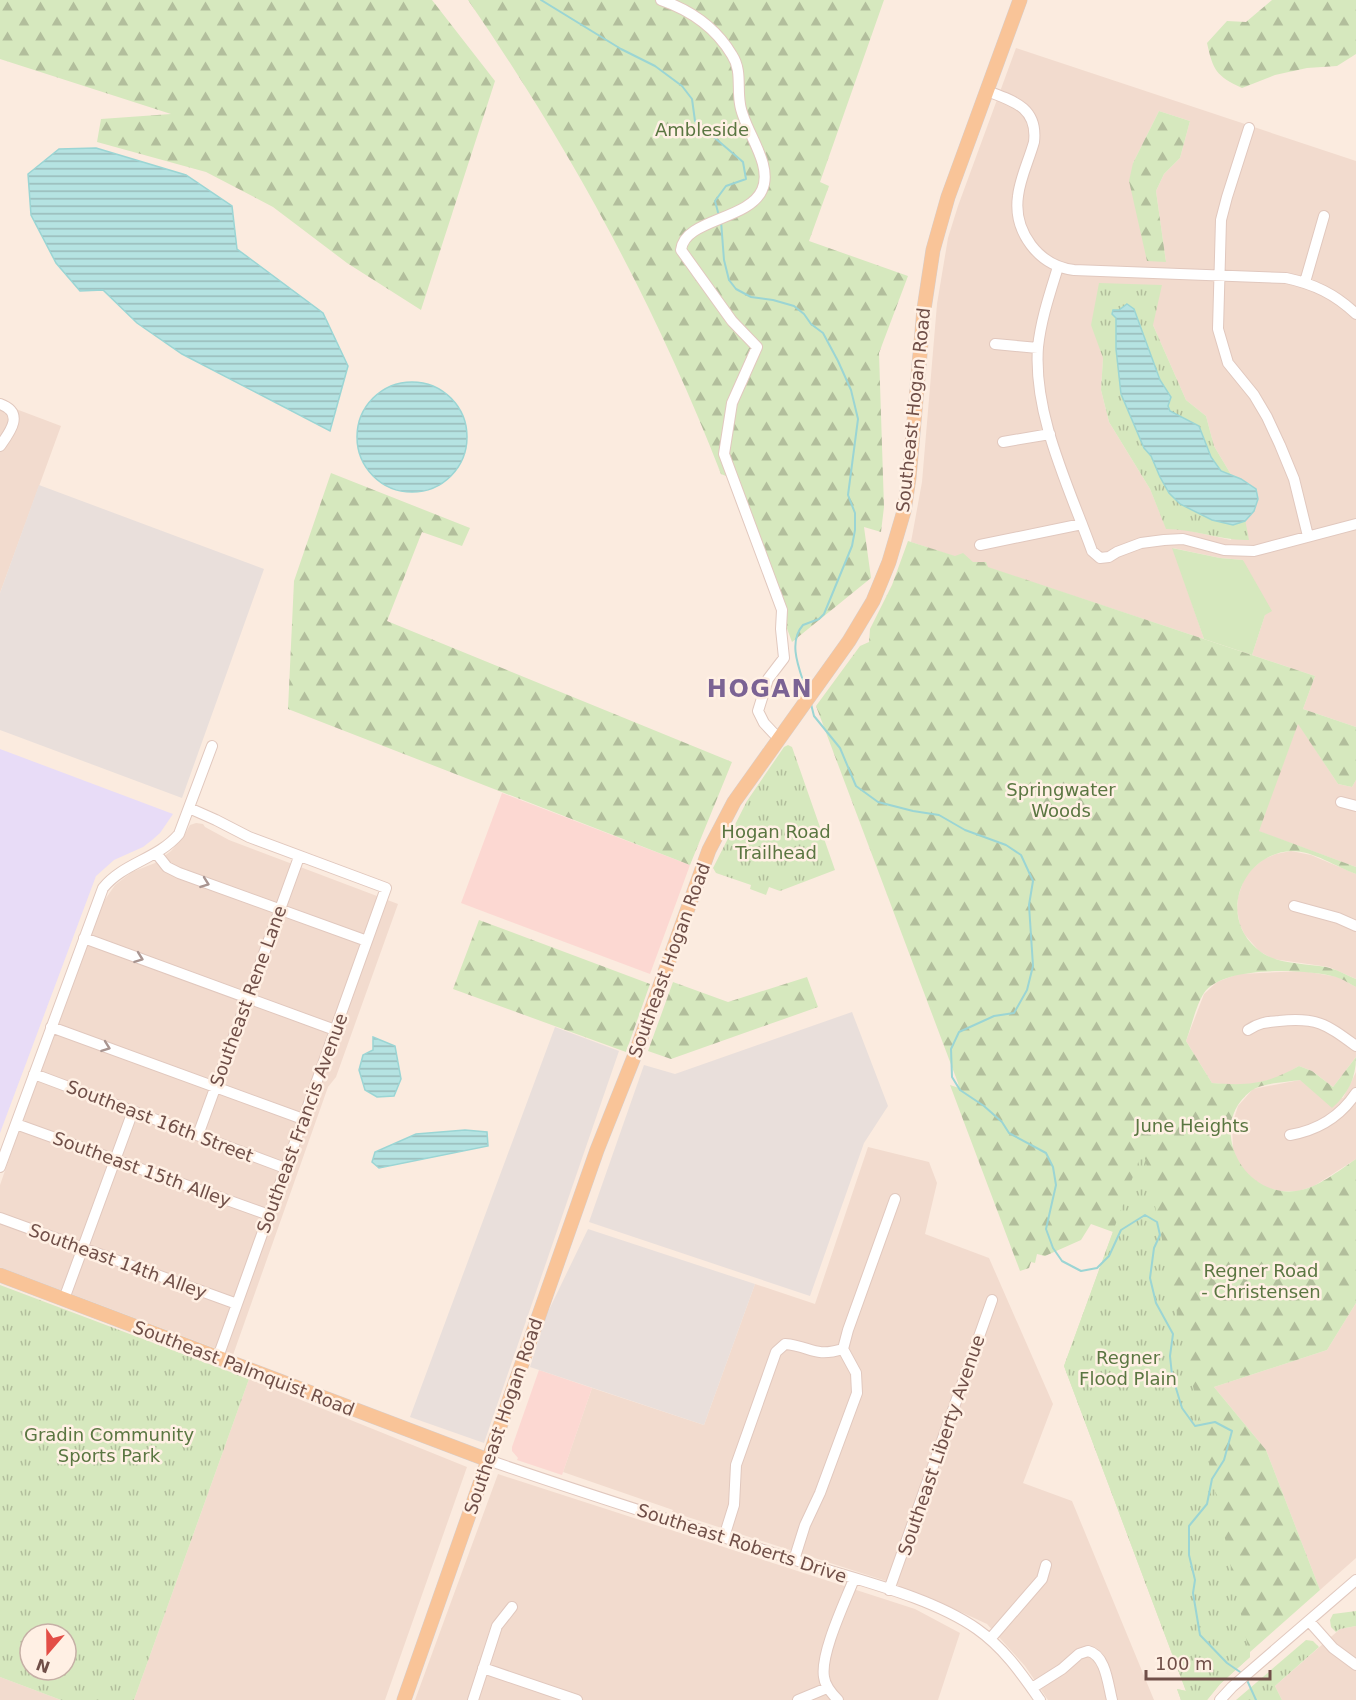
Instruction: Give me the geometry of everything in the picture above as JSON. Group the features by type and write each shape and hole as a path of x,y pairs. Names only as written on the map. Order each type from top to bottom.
{"main road":[{"name":"Southeast Hogan Road","path":"404,1700 597,1150 636,1052 703,865 734,802 815,690 864,617 880,585 894,548 904,511 912,460 924,309 931,259 946,205 1020,0"},
{"name":"Southeast Palmquist Road","path":"0,1275 488,1460"}],"street":[{"path":"661,0 690,12 711,29 732,54 739,72 740,104 762,163 764,183 762,190 754,200 723,219 699,228 683,240 681,250 732,321 757,347 732,403 724,454 782,610 784,658 768,679 758,711 761,719 779,739"},
{"path":"987,91 1020,105 1032,121 1034,142 1018,195 1019,221 1031,246 1058,267 1109,272 1286,278 1305,282 1332,295 1356,314"},
{"path":"1249,128 1221,220 1218,329 1228,363 1254,395 1280,445 1294,479 1308,536"},
{"path":"1305,282 1324,216"},
{"path":"1058,267 1043,317 1038,348 1039,380 1050,434 1092,551 1100,558 1109,557 1141,543 1183,539 1224,550 1254,551 1356,524"},
{"path":"994,344 1038,348"},
{"path":"0,404 10,410 14,418 13,427 0,446"},
{"path":"1003,442 1050,434"},
{"path":"980,545 1082,524"},
{"path":"0,1167 99,897 110,880 127,868 156,854 179,834 212,746"},
{"path":"1341,802 1356,806"},
{"path":"189,808 249,837 299,857"},
{"path":"156,854 173,871 367,941"},
{"name":"Southeast Francis Avenue","path":"218,1357 386,888 299,857"},
{"name":"Southeast Rene Lane","path":"198,1135 299,857"},
{"path":"1294,906 1338,918 1356,926"},
{"path":"84,938 335,1030"},
{"path":"1248,1030 1257,1023 1312,1021 1329,1026 1356,1046"},
{"path":"51,1027 303,1119"},
{"name":"Southeast 16th Street","path":"34,1074 285,1168"},
{"path":"1290,1135 1313,1129 1330,1120 1345,1108 1356,1093"},
{"path":"64,1299 133,1111"},
{"name":"Southeast 15th Alley","path":"16,1124 268,1215"},
{"path":"794,1560 857,1393 856,1372 843,1349 895,1199"},
{"name":"Southeast 14th Alley","path":"0,1218 237,1304"},
{"name":"Southeast Liberty Avenue","path":"889,1590 992,1300"},
{"path":"724,1537 735,1505 736,1465 776,1352 785,1344 820,1353 843,1349"},
{"name":"Southeast Roberts Drive","path":"488,1460 586,1494 889,1590 954,1615 990,1639 1014,1664 1040,1700"},
{"path":"990,1639 1042,1579 1046,1565"},
{"path":"838,1700 827,1688 824,1679 824,1661 854,1579"},
{"path":"1220,1700 1253,1668 1356,1580"},
{"path":"473,1700 497,1626 512,1607"},
{"path":"1309,1621 1333,1648 1356,1665"},
{"path":"1032,1688 1062,1670 1079,1654 1089,1651 1098,1655 1112,1700"},
{"path":"483,1668 577,1700"},
{"path":"798,1700 827,1688"}],"shaded area":[{"path":"1016,48 1356,161 1356,727 1303,709 1315,676 1252,655 1265,615 1243,560 1220,558 1173,548 1204,639 911,542 922,482 937,304 948,238","holes":["1159,111 1190,121 1180,158 1164,174 1156,191 1166,262 1133,163","1153,325 1186,400 1206,416 1214,446 1239,488 1231,540 1166,528 1150,489 1109,422 1101,390 1103,358"]},
{"path":"0,403 61,426 0,593"},
{"path":"39,485 264,569 182,798 0,730 0,593"},
{"path":"1298,723 1338,784 1352,787 1356,780 1356,867 1258,831"},
{"path":"0,749 173,814 160,833 152,840 143,847 114,860 96,876 0,1133"},
{"path":"502,793 690,865 650,974 461,903"},
{"path":"203,824 229,840 398,904 336,1077 328,1087 233,1355 0,1267 0,1185 104,901 115,885 132,872 155,863 171,851 190,825"},
{"path":"1291,851 1311,855 1356,874 1356,979 1329,967 1273,959 1259,951 1245,935 1237,910 1238,897 1244,879 1264,859"},
{"name":"June Heights","path":"1303,971 1338,977 1356,987 1356,1057 1333,1087 1312,1071 1299,1066 1278,1078 1243,1086 1212,1083 1186,1041 1204,994 1217,982 1238,974"},
{"path":"852,1012 888,1106 864,1143 810,1296 589,1222 644,1065 675,1074"},
{"path":"555,1027 619,1051 484,1443 410,1417"},
{"name":"June Heights","path":"1356,1072 1356,1159 1314,1186 1299,1191 1267,1188 1246,1173 1233,1149 1232,1125 1238,1106 1253,1089 1300,1080 1343,1098"},
{"path":"868,1147 929,1162 937,1183 925,1234 989,1258 1053,1404 1023,1483 1072,1501 1154,1700 1048,1700 1025,1666 987,1624 886,1581 672,1512 673,1510 563,1472 592,1388 704,1425 755,1284 815,1304"},
{"path":"588,1229 755,1284 704,1425 530,1367 546,1316"},
{"path":"1356,1303 1356,1558 1320,1590 1266,1450 1214,1387 1327,1350"},
{"path":"539,1370 592,1388 562,1475 517,1460 518,1458 512,1451"},
{"path":"249,1379 467,1467 385,1700 134,1700"},
{"path":"498,1474 915,1609 960,1633 938,1700 415,1700"},
{"path":"1356,1626 1356,1700 1282,1700 1275,1686 1340,1629"},
{"path":"0,1677 61,1700 0,1700"}],"green space":[{"path":"0,0 432,0 495,81 421,310 347,263 273,207 206,172 97,142 101,119 171,114 0,59"},
{"name":"Ambleside","path":"468,0 884,0 820,182 829,186 809,241 908,276 879,353 884,507 881,532 864,527 871,578 792,642 731,478 721,474 696,411 639,289 576,171"},
{"path":"1272,0 1356,0 1356,54 1337,66 1307,68 1275,75 1242,88 1226,80 1214,66 1207,43 1227,21 1246,22"},
{"path":"1159,111 1190,121 1180,158 1164,174 1156,191 1166,262 1147,261 1129,181 1133,163"},
{"path":"1099,283 1162,285 1153,325 1186,400 1206,416 1214,446 1239,488 1249,540 1166,529 1150,489 1109,422 1101,390 1103,358 1091,325"},
{"path":"331,473 470,528 462,546 422,532 387,621 732,762 690,865 288,709 294,581"},
{"name":"Springwater Woods","path":"908,541 955,556 963,553 973,562 986,562 988,567 1315,676 1303,709 1356,727 1356,780 1352,787 1338,784 1298,724 1259,831 1356,867 1356,874 1300,852 1275,854 1260,862 1249,874 1241,888 1238,903 1239,919 1245,934 1263,954 1289,962 1334,969 1356,979 1356,987 1336,977 1305,972 1266,972 1228,978 1214,984 1204,993 1186,1041 1212,1083 1247,1084 1277,1077 1299,1066 1312,1071 1333,1087 1356,1057 1350,1085 1332,1108 1300,1080 1281,1082 1261,1086 1251,1091 1238,1105 1231,1122 1231,1139 1236,1156 1246,1171 1260,1183 1277,1190 1296,1191 1312,1186 1356,1159 1356,1303 1327,1350 1214,1387 1266,1450 1320,1590 1250,1652 1250,1657 1220,1684 1207,1700 1181,1700 1177,1689 1186,1691 1064,1366 1113,1232 1091,1224 1081,1240 1045,1256 1037,1254 1035,1263 1031,1262 1029,1268 1020,1271 950,1085 959,1088 958,1083 816,706 860,646 869,642 870,629 892,585"},
{"path":"1172,548 1220,558 1243,560 1272,611 1265,615 1252,655 1204,639"},
{"name":"Hogan Road Trailhead","path":"788,745 792,747 835,870 780,891 769,887 766,895 750,889 751,885 716,873 713,868 747,801 784,747"},
{"path":"479,920 650,984 626,1052 453,989"},
{"path":"807,977 818,1007 671,1059 648,1051 673,982 728,1002"},
{"name":"Regner Flood Plain","path":"1143,1149 1250,1657 1220,1684 1207,1700 1181,1700 1177,1689 1186,1691 1064,1366"},
{"name":"Gradin Community Sports Park","path":"0,1285 249,1379 134,1700 61,1700 0,1677"},
{"path":"1356,1611 1356,1626 1336,1632 1331,1627 1330,1620 1333,1614"},
{"path":"1306,1640 1313,1641 1319,1647 1275,1686 1282,1700 1236,1700"}],"water":[{"path":"96,148 186,175 232,206 237,249 323,313 348,366 330,431 182,354 137,323 103,290 80,291 56,263 31,215 28,174 59,149"},
{"path":"1127,304 1134,309 1160,380 1171,397 1168,406 1170,411 1199,426 1211,457 1221,471 1241,479 1256,489 1258,499 1254,511 1245,521 1233,525 1212,520 1180,504 1169,493 1151,456 1144,448 1121,394 1116,349 1116,318 1112,314 1113,310 1119,310"},
{"path":"412,382 433,386 451,398 463,416 467,437 463,458 451,476 433,488 412,492 391,488 373,476 361,458 357,437 361,416 373,398 391,386"},
{"path":"373,1037 395,1046 401,1079 394,1096 377,1097 365,1090 359,1070 363,1055 373,1050"},
{"path":"465,1130 487,1132 488,1146 379,1168 372,1162 375,1152 416,1134"}],"waterway":[{"path":"541,0 621,49 655,66 682,86 692,99 695,121 743,162 746,179 726,186 715,201 719,216"},
{"path":"721,221 724,260 729,280 736,289 751,297 794,306 823,333 851,390 858,419 848,495 855,513 852,546 824,614 819,619 803,625 796,640 796,657 806,690"},
{"path":"811,704 814,716 840,748 856,786 878,802 939,815 965,830 1006,845 1021,855 1033,881 1029,905 1033,966 1027,990 1014,1013 994,1016 959,1032 951,1049 952,1077 960,1090 984,1106 1002,1122 1009,1133 1046,1153 1053,1167 1056,1185 1046,1229 1053,1248 1062,1261 1081,1271 1097,1268 1109,1256 1121,1230 1145,1215 1157,1222 1160,1235 1154,1248 1150,1278 1156,1303 1173,1334 1170,1356 1172,1375 1182,1408 1195,1426 1215,1422 1232,1431 1224,1460 1212,1479 1207,1504 1189,1526 1189,1555 1195,1580 1193,1593 1200,1635 1227,1663 1243,1674"},
{"path":"1246,1678 1256,1700"}],"district":[{"name":"HOGAN","path":"760,689"}],"park label":[{"name":"Regner Road - Christensen","path":"1261,1280"}]}
